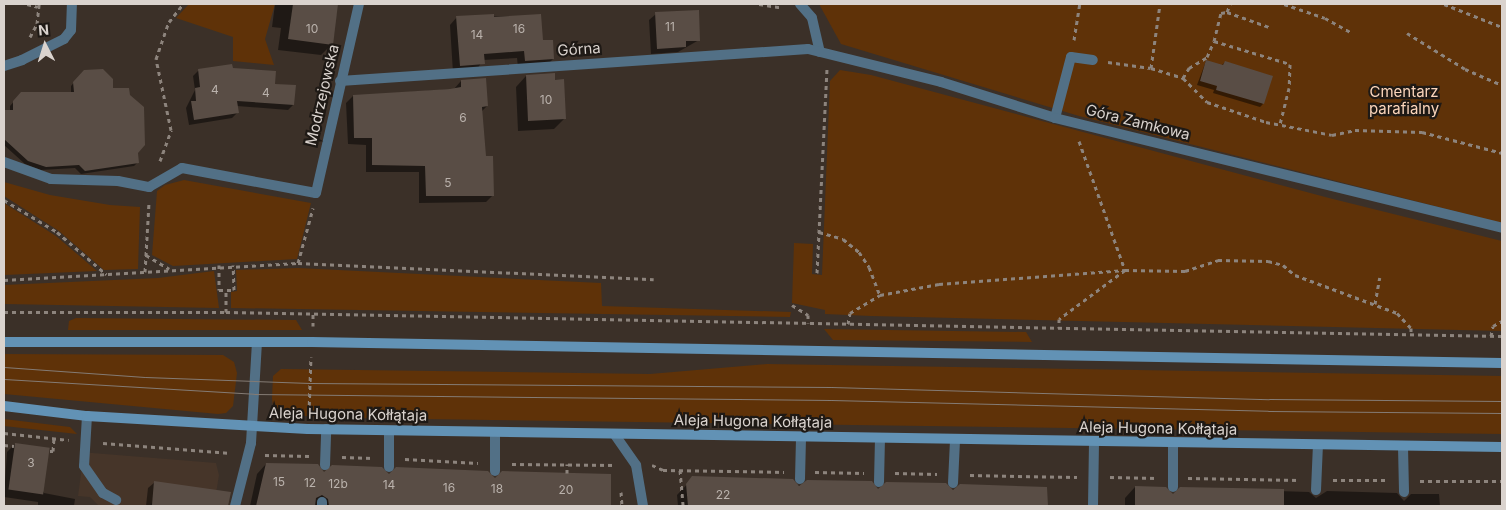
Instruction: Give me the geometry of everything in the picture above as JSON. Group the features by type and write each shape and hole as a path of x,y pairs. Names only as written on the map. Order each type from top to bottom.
{"main road":[{"path":"4,342 312,342 1502,363"},
{"name":"Aleja Hugona Kołłątaja","path":"4,406 87,416 308,429 1502,447"}],"street":[{"path":"4,66 22,60 64,39 72,30 72,4"},
{"name":"Modrzejowska","path":"149,187 182,168 316,193 359,4"},
{"path":"800,4 812,18 820,52"},
{"name":"Górna","path":"340,81 808,49 820,52"},
{"name":"Góra Zamkowa","path":"820,52 941,82 1056,118 1502,228"},
{"path":"1056,118 1071,57 1093,60"},
{"path":"4,162 51,179 118,181 149,187"},
{"path":"235,506 252,427 257,342"},
{"path":"87,416 84,466 103,492 116,500"},
{"path":"325,461 326,429"},
{"path":"389,430 389,463"},
{"path":"495,433 495,467"},
{"path":"615,435 636,466 643,506"},
{"path":"800,437 800,476"},
{"path":"879,477 880,438"},
{"path":"954,479 955,440"},
{"path":"1093,506 1094,442"},
{"path":"1172,483 1173,443"},
{"path":"1317,485 1318,445"},
{"path":"1403,447 1404,492"}],"path":[{"path":"27,4 38,5 37,24 27,43"},
{"path":"145,272 149,187 171,130 156,59 169,22 183,4"},
{"path":"1071,57 1080,4"},
{"path":"1151,68 1160,4"},
{"path":"1227,12 1230,4"},
{"path":"1284,4 1324,18 1350,32"},
{"path":"1444,4 1502,27"},
{"path":"1183,78 1189,68 1207,57 1214,41 1220,13 1227,12 1269,27"},
{"path":"1408,33 1465,70 1502,85"},
{"path":"1214,41 1290,64 1290,88 1280,124"},
{"path":"817,273 827,64 820,52"},
{"path":"1093,60 1151,68 1183,78 1207,102 1280,124 1332,135 1355,130 1422,132 1502,153"},
{"path":"1076,133 1124,270"},
{"path":"4,200 57,232 106,274"},
{"path":"298,263 313,207"},
{"path":"819,232 843,239 859,252 869,267 880,295"},
{"path":"146,255 170,269"},
{"path":"848,324 850,313 880,295 938,284 1124,270 1185,271 1218,260 1268,261 1283,265 1295,276 1397,313 1411,328 1411,334"},
{"path":"4,280 234,265 298,263 654,279"},
{"path":"219,266 219,290 234,290 234,265"},
{"path":"1059,328 1059,319 1124,270"},
{"path":"1374,304 1380,277"},
{"path":"226,290 226,312"},
{"path":"792,305 808,315 808,323"},
{"path":"4,312 226,312 1502,336"},
{"path":"307,456 313,314"},
{"path":"1491,336 1493,326 1502,321"},
{"path":"4,433 229,453"},
{"path":"50,451 53,451 54,438"},
{"path":"4,445 14,446"},
{"path":"261,455 307,456 325,461 495,467 567,464 623,465"},
{"path":"567,464 567,473"},
{"path":"646,465 680,470 800,476 954,479 1093,477 1172,483 1317,485 1404,480 1502,481"},
{"path":"680,470 683,506"}],"shaded area":[{"path":"80,452 216,463 219,475 214,506 151,503 150,506 99,506 90,497 78,496 82,467"}],"green space":[{"path":"189,4 275,4 265,39 274,65 233,61 233,37 176,18"},
{"name":"Cmentarz parafialny","path":"819,4 1502,4 1502,223 1079,116 841,44"},
{"path":"840,70 871,75 1329,198 1502,241 1502,331 871,316 825,314 825,310 792,303 794,243 813,244 812,274 822,275 830,81"},
{"path":"184,180 311,203 297,259 173,266 152,255 157,191 165,185"},
{"path":"4,182 50,195 110,205 140,207 138,269 104,270 59,231 4,196"},
{"path":"4,203 56,236 97,271 4,275"},
{"path":"298,268 601,283 602,306 791,312 790,317 231,308 231,292 237,291 236,270"},
{"path":"214,271 219,308 4,304 4,285 158,278"},
{"path":"76,318 296,320 302,330 68,330 69,321"},
{"path":"824,329 1026,332 1032,342 833,340"},
{"path":"4,354 223,355 234,362 237,373 233,406 226,413 218,414 4,394"},
{"path":"767,364 1502,376 1502,434 348,418 282,415 273,406 272,398 273,376 281,369 650,374"},
{"path":"4,419 70,427 77,434 4,426"}],"building":[{"path":"293,4 338,4 333,45 288,39"},
{"path":"699,10 700,41 686,41 686,47 657,49 655,12"},
{"path":"494,14 494,17 541,14 543,40 553,40 554,59 525,61 524,51 484,54 485,64 460,66 456,16"},
{"path":"1206,60 1223,65 1225,61 1273,76 1264,104 1216,90 1217,86 1200,81"},
{"path":"232,64 233,68 276,71 275,84 296,85 294,105 237,101 239,113 194,120 191,101 196,101 195,88 200,87 198,69"},
{"path":"103,69 113,79 113,88 129,88 130,95 144,107 145,145 138,153 139,163 85,171 79,165 46,167 28,161 4,139 4,110 13,110 13,101 21,92 74,92 73,82 84,70"},
{"path":"555,73 555,80 564,79 566,119 528,121 526,75"},
{"path":"486,78 488,106 482,107 486,156 493,156 494,196 426,196 425,166 372,165 372,138 354,138 353,95 450,89 461,87 461,80"},
{"path":"15,443 50,448 43,494 8,490"},
{"path":"266,463 318,464 324,472 332,465 382,467 389,474 396,467 488,471 495,478 502,471 611,474 611,506 329,506 328,499 322,495 316,498 315,506 256,506"},
{"path":"692,476 793,479 799,486 807,480 872,481 878,489 886,482 946,483 953,490 960,484 1047,487 1048,506 688,506 686,484"},
{"path":"154,481 231,492 228,506 152,505"},
{"path":"1135,486 1166,487 1173,494 1180,487 1284,489 1284,506 1135,506"}],"tram line":[{"path":"4,367 145,377 310,383 831,387 1269,399 1502,401"},
{"path":"4,379 254,394 831,400 1268,411 1502,413"}]}
